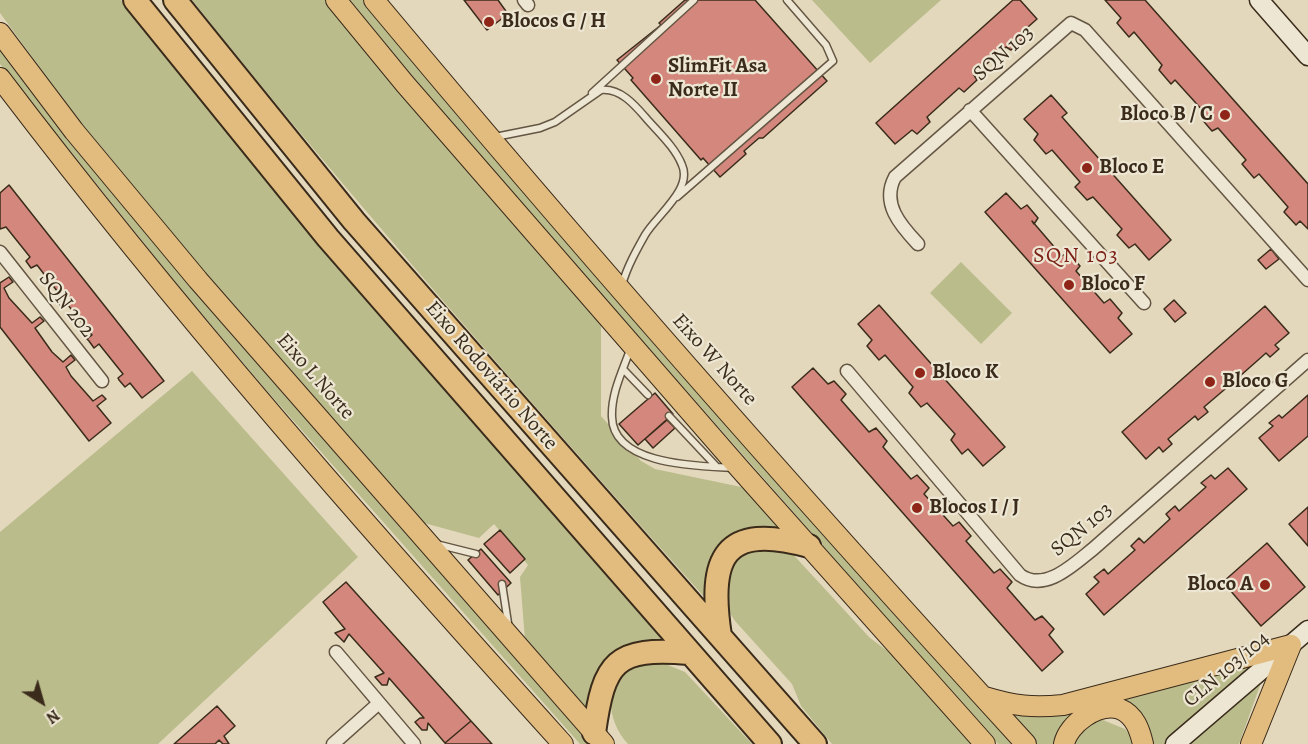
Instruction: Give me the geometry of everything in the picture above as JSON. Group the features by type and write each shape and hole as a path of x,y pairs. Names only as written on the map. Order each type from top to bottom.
{"highway":[{"name":"Eixo Rodoviário Norte","path":"135,0 328,238 770,744"},
{"name":"Eixo Rodoviário Norte","path":"175,0 354,221 816,744"},
{"path":"720,636 716,585 720,564 730,550 748,538 785,539 809,546"},
{"path":"599,738 600,693 607,676 618,663 642,652 689,653"}],"main road":[{"path":"336,0 405,84 740,468 986,744"},
{"name":"Eixo W Norte","path":"374,0 488,138 620,291 1026,744"},
{"name":"Eixo L Norte","path":"0,33 74,131 198,280 599,738"},
{"path":"0,78 70,170 220,354 377,537 562,744"},
{"path":"982,696 1011,705 1033,708 1063,705 1291,645"},
{"path":"1251,744 1291,645"},
{"path":"1064,744 1069,731 1086,716 1113,709 1120,709 1135,722 1143,744"}],"street":[{"path":"1258,0 1308,56"},
{"name":"SQN 103","path":"918,244 900,224 890,202 889,189 895,177 1071,23 1084,30 1308,280"},
{"name":"SQN 103","path":"970,110 1144,303"},
{"name":"SQN 202","path":"0,252 102,381"},
{"name":"SQN 103","path":"847,371 1020,575 1036,581 1050,579 1066,571 1308,360"},
{"name":"CLN 103/104","path":"1175,744 1308,630"},
{"path":"336,652 414,744"},
{"path":"333,744 380,703"}],"lane":[{"path":"579,105 694,0"},
{"path":"670,203 832,61 826,45 787,0"},
{"path":"488,138 540,128 555,122 601,90 610,89 620,93 640,111 683,166 680,188 647,232 634,255 620,291"},
{"path":"633,344 614,396 612,418 614,428 625,445 637,454 659,461 740,468"},
{"path":"623,369 648,395"},
{"path":"669,416 717,466"},
{"path":"426,542 476,554"},
{"path":"502,584 509,636"}],"green space":[{"path":"0,0 121,0 319,243 674,648 635,649 594,718 525,640 520,577 528,565 494,524 479,538 424,523 251,328 74,114 0,13"},
{"path":"192,0 335,0 601,320 601,416 641,461 655,469 746,488 788,531 771,526 753,529 706,599 381,228"},
{"path":"350,0 363,0 493,155 1014,744 998,744 451,123"},
{"path":"812,0 941,0 870,63"},
{"path":"0,48 594,744 580,744 267,391 180,288 0,64"},
{"path":"961,262 1012,313 981,344 930,293"},
{"path":"192,371 358,557 158,744 0,744 0,532"},
{"path":"754,545 789,550 870,638 904,663 975,744 832,744 801,706 792,684 735,621 724,604 728,566"},
{"path":"658,661 685,672 752,744 628,744 615,724 612,713 612,692 624,673 635,666"},
{"path":"1255,665 1165,744 1146,744 1135,717 1074,716 1056,733 1055,744 1036,744 1005,710 1029,717 1050,717"},
{"path":"1262,680 1239,744 1189,744"},
{"path":"1098,718 1125,729 1137,744 1070,744 1072,738"}],"building":[{"name":"Blocos G / H","path":"464,0 498,0 508,14 487,30"},
{"path":"685,0 755,0 827,81 763,138 759,138 744,151 746,154 720,177 703,158 701,160 631,80 633,78 617,60 661,25 659,23"},
{"path":"1013,0 1020,0 1037,19 1020,34 1024,38 1011,50 1006,47 974,75 977,80 964,92 959,88 927,117 930,122 917,134 912,130 895,144 876,123"},
{"name":"Bloco B / C","path":"1105,0 1145,0 1308,184 1308,229 1300,221 1296,225 1284,212 1288,207 1259,174 1254,178 1242,164 1246,160 1218,128 1212,131 1200,117 1204,112 1175,80 1171,84 1159,70 1162,65 1134,32 1129,37 1117,23 1121,18"},
{"name":"Bloco E","path":"1051,95 1067,113 1062,117 1171,240 1149,260 1135,244 1129,248 1117,235 1122,229 1093,197 1087,200 1075,187 1080,182 1052,150 1046,154 1034,140 1038,134 1024,119"},
{"path":"9,185 164,381 142,398 130,383 125,387 119,380 118,378 123,374 99,344 94,348 87,339 92,335 68,305 63,309 56,300 61,296 37,265 31,268 26,261 30,257 6,227 0,229 0,193"},
{"name":"Bloco F","path":"1006,193 1021,209 1027,205 1038,218 1034,224 1062,256 1068,252 1080,266 1076,271 1104,303 1110,299 1122,313 1118,318 1132,334 1110,353 985,212"},
{"path":"1271,249 1279,259 1266,269 1258,260"},
{"path":"9,277 13,282 4,288 9,298 32,323 40,317 44,321 35,328 52,352 63,362 71,355 75,360 66,367 71,376 93,401 102,395 106,399 97,406 111,423 89,441 0,327 0,283"},
{"path":"1174,300 1186,313 1175,322 1164,309"},
{"name":"Bloco K","path":"879,305 1005,447 983,466 968,449 962,454 951,440 955,434 927,403 921,407 909,393 913,387 885,355 879,360 867,346 872,340 858,324"},
{"name":"Bloco G","path":"1265,306 1289,333 1275,345 1279,349 1270,357 1266,353 1240,376 1244,380 1235,388 1231,384 1204,407 1208,412 1198,420 1195,416 1168,439 1172,444 1163,452 1159,447 1146,459 1122,432"},
{"name":"Blocos I / J","path":"813,368 828,384 834,381 846,394 841,400 869,432 876,428 887,441 883,447 911,479 917,475 929,488 924,494 953,526 959,522 971,536 966,541 994,573 1000,569 1012,582 1007,588 1035,620 1042,616 1054,629 1049,635 1063,652 1042,671 792,387"},
{"path":"655,393 673,414 638,445 619,424"},
{"path":"1308,395 1308,436 1279,461 1259,438 1273,426 1269,423 1279,415 1282,418"},
{"path":"667,420 675,428 653,448 645,439"},
{"path":"1228,468 1247,489 1104,615 1086,594 1099,582 1094,577 1104,569 1108,574 1135,550 1131,546 1139,538 1144,543 1170,519 1166,514 1175,506 1179,511 1206,487 1201,483 1211,475 1215,479"},
{"path":"1308,507 1308,546 1289,524"},
{"path":"500,530 525,559 510,573 484,544"},
{"name":"Bloco A","path":"1267,543 1305,587 1261,626 1223,582"},
{"path":"481,549 511,583 498,595 468,560"},
{"path":"346,582 471,721 445,743 428,723 427,730 422,730 415,722 424,718 389,678 387,685 382,685 375,677 384,673 349,634 344,642 335,633 345,629 323,602"},
{"path":"217,706 235,726 224,736 229,744 223,744 219,740 215,744 174,744"},
{"path":"471,721 492,744 445,743"}],"place":[{"name":"Blocos G / H","path":"489,22"},
{"name":"SlimFit Asa Norte II","path":"656,79"},
{"name":"Bloco B / C","path":"1225,115"},
{"name":"Bloco E","path":"1087,168"},
{"name":"Bloco F","path":"1069,285"},
{"name":"Bloco K","path":"920,373"},
{"name":"Bloco G","path":"1210,382"},
{"name":"Blocos I / J","path":"917,508"},
{"name":"Bloco A","path":"1265,585"}],"district":[{"name":"SQN 103","path":"1076,257"}]}
